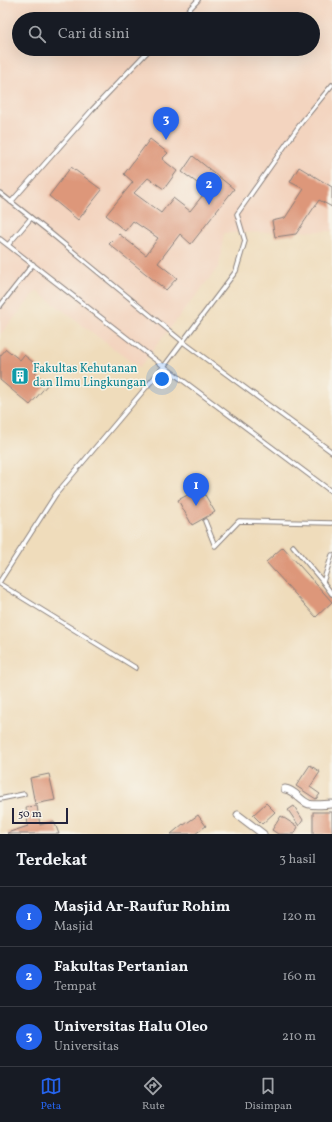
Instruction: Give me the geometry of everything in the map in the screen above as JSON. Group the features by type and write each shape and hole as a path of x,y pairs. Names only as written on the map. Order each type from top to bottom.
{"street":[{"path":"285,788 289,789 308,803 332,804"},
{"path":"238,815 263,834"}],"lane":[{"path":"187,12 198,0"},
{"path":"11,202 92,110 143,56"},
{"path":"0,581 56,494 165,365 236,271 244,241 237,214 301,123 332,85"},
{"path":"0,193 183,342 332,452"},
{"path":"8,245 31,218"},
{"path":"0,239 332,492"},
{"path":"0,306 33,264"},
{"path":"205,521 215,546 239,521 332,523"},
{"path":"293,546 332,594"},
{"path":"323,582 332,556"},
{"path":"0,584 136,668"},
{"path":"0,799 24,794"}],"shaded area":[{"path":"0,0 332,0 332,231 224,233 219,266 139,368 37,291 0,335"}],"building":[{"path":"150,139 168,153 162,159 177,171 164,189 148,178 134,193 161,213 173,198 190,211 207,190 182,172 193,156 234,189 191,244 180,234 158,263 177,278 166,290 109,244 119,234 146,255 158,238 133,221 125,231 106,215 133,182 124,174"},
{"path":"71,167 102,190 78,220 49,196"},
{"path":"299,167 332,187 332,207 319,200 296,234 275,237 272,221 285,218 304,189 290,182"},
{"name":"Fakultas Kehutanan dan Ilmu Lingkungan","path":"6,349 20,360 24,355 39,367 35,373 48,384 30,405 0,380 0,356"},
{"path":"201,488 215,512 192,525 178,500"},
{"path":"283,547 332,602 316,617 266,562"},
{"path":"310,765 320,772 310,787 320,794 316,799 296,786"},
{"path":"49,774 55,800 35,804 30,778"},
{"path":"266,803 275,812 262,824 253,815"},
{"path":"37,806 40,825 54,821 59,834 7,833 28,826 26,807"},
{"path":"294,806 303,820 299,826 288,810"},
{"path":"313,812 332,812 332,834 313,834"},
{"path":"198,815 206,826 195,834 171,834 183,824 184,825"},
{"path":"281,816 298,827 294,834 278,834 272,830"}],"place":[{"name":"Universitas Halu Oleo","path":"166,140"},
{"name":"Fakultas Pertanian","path":"209,205"},
{"name":"Fakultas Kehutanan dan Ilmu Lingkungan","path":"20,376"},
{"name":"Masjid Ar-Raufur Rohim","path":"196,506"}]}
